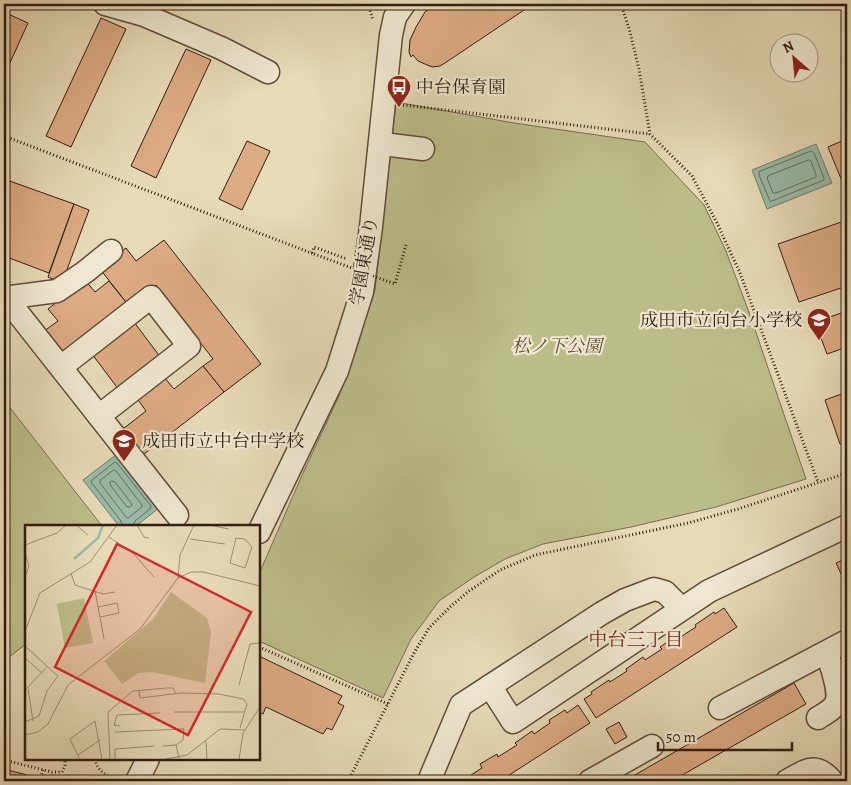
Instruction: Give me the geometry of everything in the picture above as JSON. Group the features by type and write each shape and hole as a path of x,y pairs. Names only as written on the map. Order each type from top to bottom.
{"street":[{"path":"105,4 144,15 221,48 268,72"},
{"name":"学園東通り","path":"260,530 337,371 362,292 372,226 391,35 396,8"},
{"path":"380,146 391,145 424,149"},
{"path":"5,298 57,291 111,251"},
{"path":"61,367 150,297 167,318 189,346 100,416"},
{"path":"5,298 177,515"},
{"path":"490,686 512,722 709,591 847,526"},
{"path":"429,781 461,705 602,613 631,598 654,589 665,592 682,609"},
{"path":"720,708 847,641"},
{"path":"818,718 831,710 837,702 838,695 832,666 826,653"},
{"path":"590,781 652,746"},
{"path":"137,781 148,760"},
{"path":"787,781 806,770 816,769 826,774 832,781"}],"path":[{"path":"368,4 374,25"},
{"path":"621,4 630,32 650,134 692,176 717,223 740,273 818,482"},
{"path":"384,103 650,134"},
{"path":"4,136 395,284 406,245"},
{"path":"313,253 314,247 353,261 350,270"},
{"path":"348,781 414,653 430,628 469,591 500,570 535,555 688,523 738,509 847,473"},
{"path":"260,647 388,704"},
{"path":"4,760 52,772 62,772 65,760"},
{"path":"95,760 100,771 116,781"},
{"path":"40,781 43,770"}],"green space":[{"name":"松ノ下公園","path":"396,102 514,123 645,142 704,205 726,251 806,479 716,507 631,527 543,544 505,559 439,601 411,639 383,698 260,641 260,572 339,396 375,290"},
{"path":"4,400 101,525 25,525 25,645 4,661"}],"water":[{"path":"816,144 832,183 767,209 752,170"},
{"path":"117,454 159,508 137,525 118,525 83,480"}],"building":[{"path":"436,4 444,6 447,4 533,4 445,63 432,67 418,61 413,55 411,57 409,52 410,40 416,27 425,12"},
{"path":"6,13 28,23 4,76 4,18"},
{"path":"101,18 126,29 71,147 46,136"},
{"path":"186,49 211,60 156,178 131,166"},
{"path":"247,141 270,151 242,210 219,199"},
{"path":"842,141 847,153 847,185 844,186 828,147"},
{"path":"4,179 74,204 49,273 4,256"},
{"path":"74,204 89,210 62,283 48,277"},
{"path":"847,220 847,286 799,302 778,244"},
{"path":"164,240 261,364 224,392 203,366 213,359 156,285 129,306 100,269 126,248 136,261"},
{"path":"85,280 95,292 109,281 129,306 60,360 40,334 58,321 48,309"},
{"path":"847,311 847,347 827,354 815,322"},
{"path":"134,322 161,358 119,390 92,354"},
{"path":"203,366 224,392 139,458 119,432 146,411 136,397 163,376 174,389"},
{"path":"847,392 847,442 840,444 825,400"},
{"path":"847,558 847,576 843,578 836,563"},
{"path":"724,608 737,627 596,718 584,699 592,694 591,692 627,671 626,669 643,657 645,660 662,649 660,647 678,635 679,638 696,627 695,625 714,612 715,614"},
{"path":"260,656 342,696 338,703 344,706 332,730 327,728 323,734 266,707 263,714 260,712"},
{"path":"794,683 806,704 672,781 630,781 628,779"},
{"path":"578,705 590,723 500,781 476,781 471,775 482,768 480,764 497,754 498,757 517,745 515,743 532,731 534,734 550,723 549,720 565,710 567,713"},
{"path":"619,722 627,737 615,744 606,729"},
{"path":"4,769 27,775 26,781 4,781"}],"place":[{"name":"中台保育園","path":"399,108"},
{"name":"成田市立向台小学校","path":"819,341"},
{"name":"成田市立中台中学校","path":"124,462"}],"district":[{"name":"中台三丁目","path":"636,639"}]}
